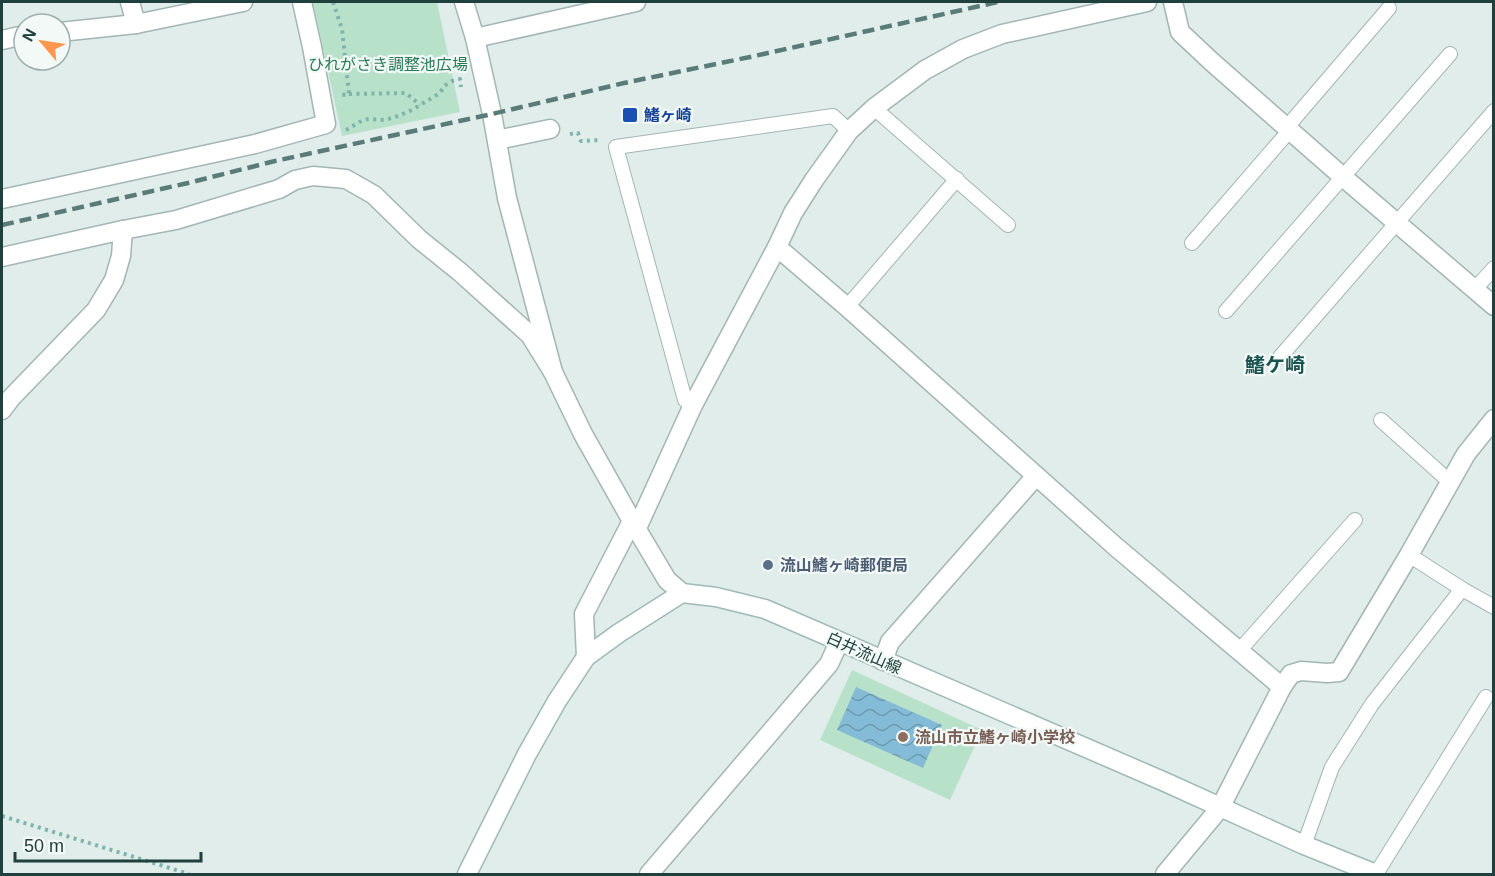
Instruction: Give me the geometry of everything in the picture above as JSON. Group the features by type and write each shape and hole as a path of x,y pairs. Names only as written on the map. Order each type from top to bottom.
{"street":[{"path":"130,2 136,24"},
{"path":"72,31 136,24 243,2"},
{"path":"2,199 255,144 326,124 302,2"},
{"path":"464,2 475,38 492,114 507,198 553,372"},
{"path":"475,38 636,2"},
{"path":"586,657 584,614 634,525 693,405 798,205 849,131 873,108 925,70 963,50 1002,34 1148,2"},
{"path":"1173,2 1180,32 1343,177 1494,306"},
{"path":"496,140 550,129"},
{"path":"2,257 176,219 279,189 295,180 313,176 346,179 374,195 419,239 530,335 553,372 583,434 634,525 668,580 682,593 586,657 557,701 527,754 467,874"},
{"path":"5,403 96,310 114,280 121,256 123,230"},
{"path":"777,247 1116,547 1282,687"},
{"path":"1165,874 1220,808 1282,687 1291,674 1301,671 1339,672 1466,454 1494,419"},
{"path":"883,661 890,642 1036,476"},
{"name":"白井流山線","path":"682,593 716,597 765,609 1165,782 1304,845 1376,874"},
{"path":"649,874 829,664 839,642"}],"lane":[{"path":"1192,243 1389,8"},
{"path":"1226,311 1450,54"},
{"path":"873,108 1008,225"},
{"path":"1280,357 1494,111"},
{"path":"693,405 685,400 616,147 833,116 849,131"},
{"path":"847,307 957,179"},
{"path":"1474,289 1494,268"},
{"path":"1381,420 1450,482"},
{"path":"1239,651 1355,520"},
{"path":"1409,555 1494,607"},
{"path":"1304,845 1332,766 1372,704 1462,589"},
{"path":"1376,874 1486,697"}],"path":[{"path":"333,2 342,29 349,94"},
{"path":"326,124 342,131 363,120 385,120 398,116 440,93 444,86 452,81 460,80 464,96 486,91"},
{"path":"321,99 349,94 406,93 420,105"},
{"path":"550,129 554,136 578,133 581,141 605,139 616,147"},
{"path":"2,816 189,874"}],"green space":[{"name":"ひれがさき調整池広場","path":"313,2 437,2 460,112 342,136"},
{"path":"852,670 982,730 950,800 820,740"}],"water":[{"path":"856,687 942,725 923,768 837,730"}],"railway":[{"path":"2,225 275,161 998,2"}],"place":[{"name":"鰭ヶ崎","path":"630,115"},
{"name":"流山鰭ヶ崎郵便局","path":"768,565"},
{"name":"流山市立鰭ヶ崎小学校","path":"903,737"}],"district":[{"name":"鰭ケ崎","path":"1275,365"}]}
